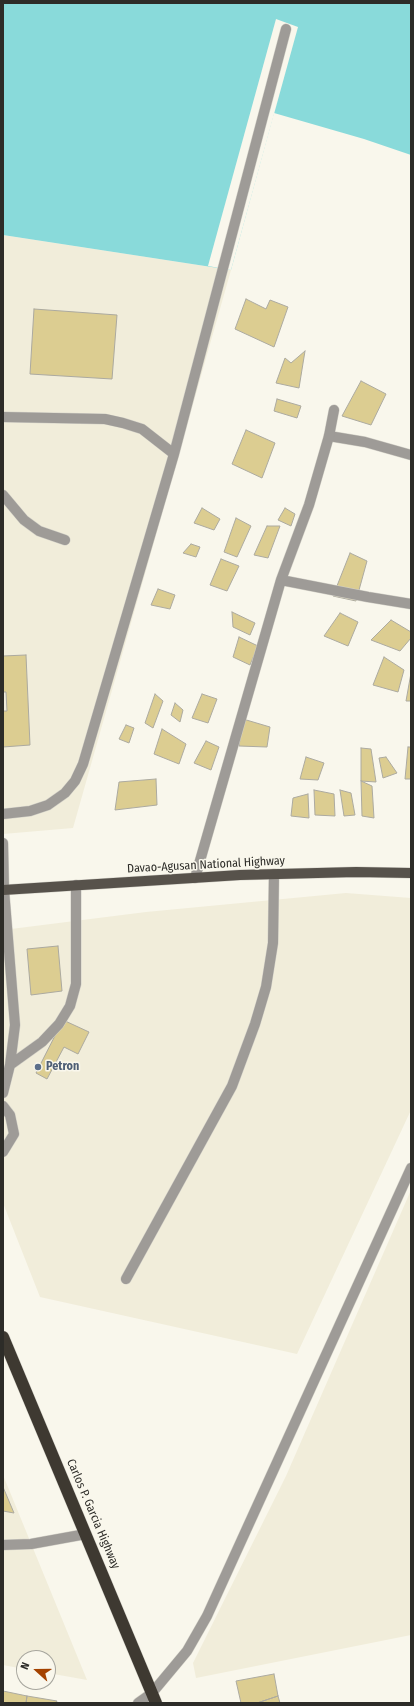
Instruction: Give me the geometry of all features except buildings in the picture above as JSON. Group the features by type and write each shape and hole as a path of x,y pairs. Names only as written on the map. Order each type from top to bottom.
{"highway":[{"name":"Carlos P. Garcia Highway","path":"3,1337 154,1698"}],"main road":[{"name":"Davao-Agusan National Highway","path":"3,890 274,874 356,872 411,873"}],"street":[{"path":"3,814 30,811 48,804 65,793 75,781 83,764 174,454 286,29"},
{"path":"195,878 281,580 309,505 329,436 334,410"},
{"path":"3,417 105,419 123,422 142,429 174,454"},
{"path":"329,436 365,442 411,455"},
{"path":"3,495 24,520 39,531 65,540"},
{"path":"281,580 411,604"},
{"path":"3,843 3,890 15,1024 10,1065 3,1093"},
{"path":"126,1278 232,1086 255,1024 266,986 273,943 274,874"},
{"path":"10,1065 42,1042 59,1024 70,1006 76,984 76,885"},
{"path":"3,1106 10,1115 14,1134 3,1152"},
{"path":"138,1703 154,1698 187,1651 207,1616 411,1168"},
{"path":"3,1544 31,1544 86,1534"}],"shaded area":[{"path":"3,235 231,270 73,828 3,834"},
{"path":"346,893 411,898 411,1110 297,1354 40,1297 3,1203 3,930 146,912"},
{"path":"411,1190 411,1635 196,1678 193,1663 286,1476"},
{"path":"3,1475 87,1680 56,1674 56,1650 16,1650 16,1667 3,1665"}],"water":[{"path":"3,3 411,3 411,155 364,139 274,113 231,270 3,235"}],"pier":[{"path":"276,19 298,27 231,270 208,266"}],"place":[{"name":"Petron","path":"38,1067"}]}
